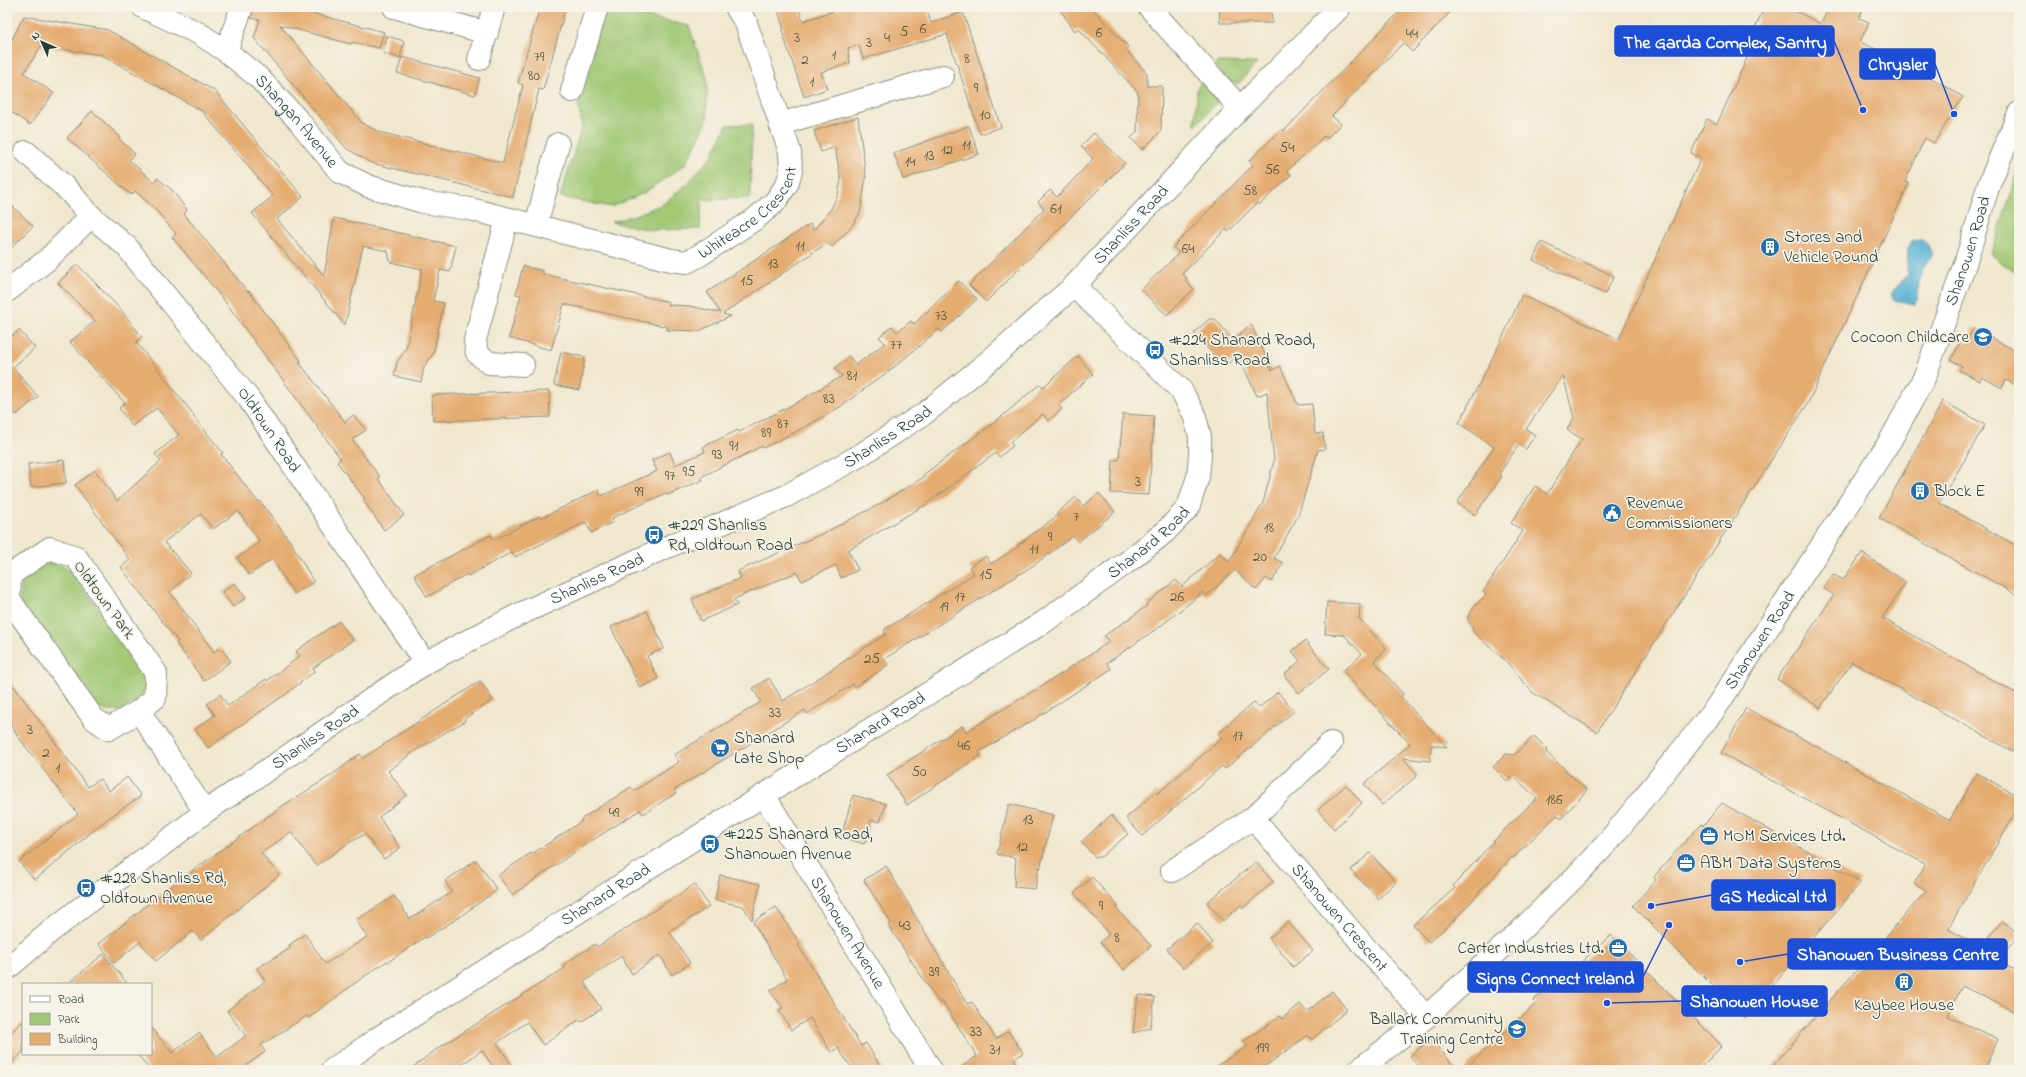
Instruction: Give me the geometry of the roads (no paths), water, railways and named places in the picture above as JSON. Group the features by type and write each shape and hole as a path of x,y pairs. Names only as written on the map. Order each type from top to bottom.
{"street":[{"name":"Shangan Avenue","path":"143,7 198,33 226,51 259,78 298,120 340,172 368,186 423,202 470,209 507,219"},
{"path":"226,51 242,7"},
{"path":"394,7 487,32"},
{"path":"479,59 494,7"},
{"path":"572,91 597,7"},
{"name":"Whiteacre Crescent","path":"507,219 536,225 671,260 687,262 755,219 775,202 787,184 791,171 790,152 746,23 736,7"},
{"path":"1149,7 1240,108"},
{"name":"Shanliss Road","path":"7,969 51,931 205,812 425,663 525,612 651,554 786,496 859,456 925,413 989,361 1074,286 1240,108 1340,7"},
{"path":"780,124 943,76"},
{"name":"Shanowen Road","path":"1359,1070 1426,1017 1519,932 1608,842 1715,709 1890,441 1925,376 1966,261 1989,184 2019,113"},
{"path":"536,225 558,144"},
{"name":"Oldtown Road","path":"26,152 67,189 91,216 126,246 249,399 425,663"},
{"path":"7,291 47,260 91,216"},
{"path":"507,219 476,340 477,353 489,363 523,365"},
{"name":"Shanard Road","path":"332,1070 378,1038 764,795 1044,622 1126,563 1165,532 1188,508 1198,477 1200,455 1200,436 1194,414 1181,390 1074,286"},
{"name":"Oldtown Park","path":"50,548 76,557 156,673 155,698 139,711 109,729 94,719 9,599 10,574 50,548"},
{"path":"139,711 205,812"},
{"path":"1172,871 1253,818 1331,743"},
{"name":"Shanowen Avenue","path":"764,795 931,1070"},
{"name":"Shanowen Crescent","path":"1253,818 1426,1017"}],"water":[{"path":"1922,240 1928,245 1932,255 1922,270 1915,304 1894,300 1891,294 1907,275 1908,249 1912,241"}],"place":[{"name":"The Garda Complex, Santry","path":"1863,110"},
{"name":"Chrysler","path":"1954,114"},
{"name":"Stores and Vehicle Pound","path":"1770,247"},
{"name":"Cocoon Childcare","path":"1983,337"},
{"name":"#224 Shanard Road, Shanliss Road","path":"1155,350"},
{"name":"Block E","path":"1920,491"},
{"name":"Revenue Commissioners","path":"1612,513"},
{"name":"#229 Shanliss Rd, Oldtown Road","path":"654,535"},
{"name":"Shanard Late Shop","path":"720,748"},
{"name":"MOM Services Ltd.","path":"1709,836"},
{"name":"#225 Shanard Road, Shanowen Avenue","path":"710,844"},
{"name":"ABM Data Systems","path":"1686,863"},
{"name":"#228 Shanliss Rd, Oldtown Avenue","path":"86,888"},
{"name":"GS Medical Ltd","path":"1651,906"},
{"name":"Signs Connect Ireland","path":"1669,925"},
{"name":"Carter Industries Ltd.","path":"1618,948"},
{"name":"Shanowen Business Centre","path":"1740,962"},
{"name":"Kaybee House","path":"1904,982"},
{"name":"Shanowen House","path":"1607,1003"},
{"name":"Ballark Community Training Centre","path":"1517,1029"}]}
